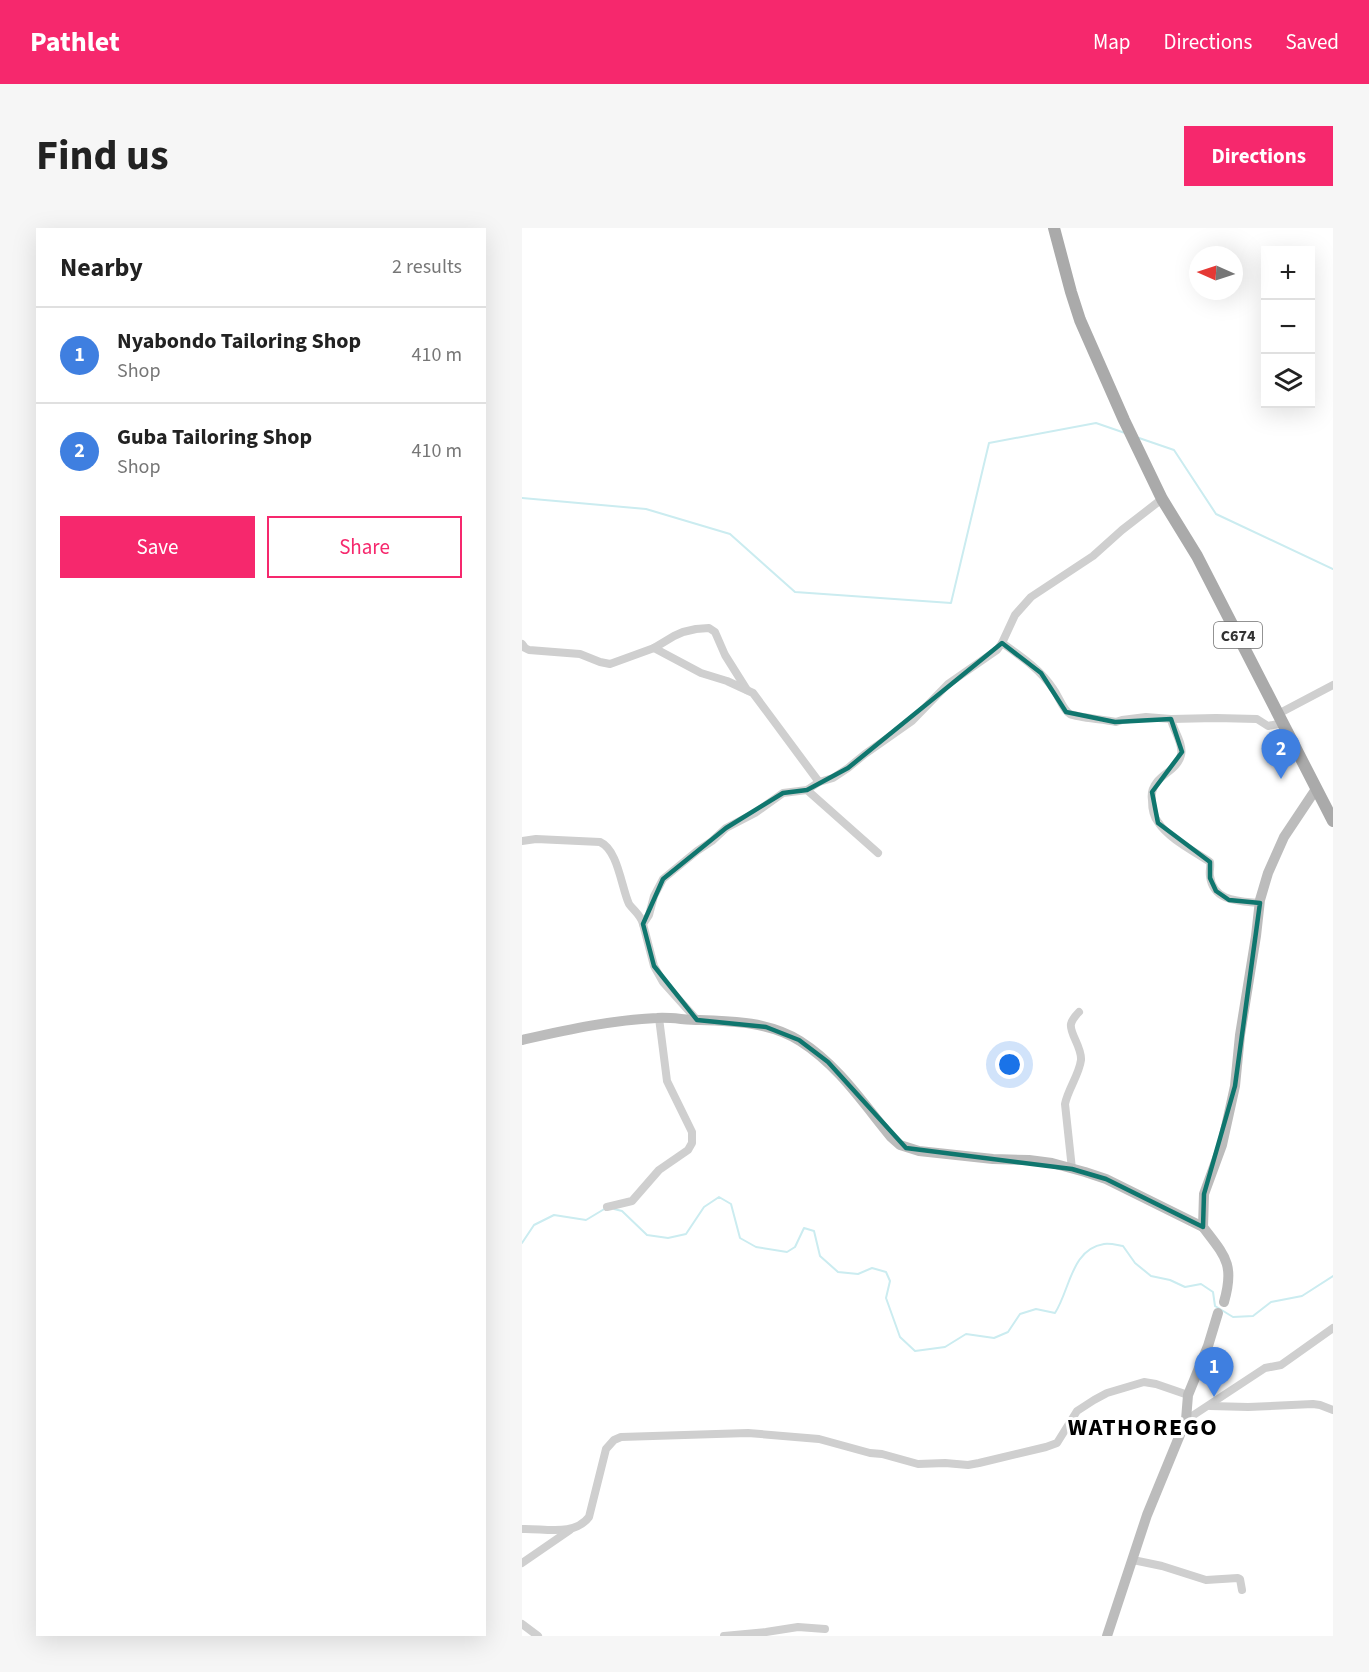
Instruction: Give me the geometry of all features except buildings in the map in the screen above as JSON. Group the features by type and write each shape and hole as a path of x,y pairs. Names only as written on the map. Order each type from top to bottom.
{"main road":[{"name":"C674","path":"1054,228 1080,320 1124,420 1162,499 1197,556 1333,821"}],"street":[{"path":"643,924 649,915 654,896 663,879 697,851 726,828 755,813 783,793 807,790 819,782 833,778 912,721 948,684 997,650 1015,615 1031,597 1093,556 1162,499"},
{"path":"522,644 529,650 580,654 610,664 654,648 683,632 711,628 747,690"},
{"path":"1002,643 1041,673 1068,713 1116,722 1146,717 1257,719 1268,726 1333,685"},
{"path":"654,648 701,673 728,681 747,690 759,700 819,782"},
{"path":"1171,719 1182,752 1178,761 1155,784 1152,792 1153,808 1158,823 1177,840 1210,862 1210,878 1216,891 1229,900 1260,903"},
{"path":"1203,1227 1204,1194 1222,1145 1235,1086 1240,1035 1260,903 1271,863 1284,837 1317,789"},
{"path":"807,790 878,853"},
{"path":"522,841 546,839 600,842 609,848 629,904 641,918 654,966 663,982 697,1020"},
{"path":"1072,1168 1065,1104 1081,1058 1080,1049 1071,1028 1078,1012"},
{"path":"607,1207 632,1201 659,1170 688,1150 693,1143 692,1132 667,1081 659,1018"},
{"path":"522,1040 583,1026 659,1018 735,1021 765,1026 799,1040 828,1062 896,1142 906,1148 976,1157 1029,1160 1072,1168 1106,1179 1203,1227 1228,1263 1229,1284 1188,1395 1186,1420 1148,1515 1107,1636"},
{"path":"1186,1420 1265,1368 1281,1365 1333,1328"},
{"path":"522,1563 584,1523 589,1517 606,1449 614,1440 621,1437 748,1434 788,1436 819,1439 918,1464 968,1465 1057,1443 1077,1411 1107,1393 1144,1382 1188,1395"},
{"path":"1209,1406 1258,1407 1313,1404 1333,1410"},
{"path":"522,1529 570,1530"},
{"path":"1133,1560 1162,1566 1206,1580 1238,1578 1242,1590"},
{"path":"522,1624 538,1636"},
{"path":"724,1636 798,1627 825,1629"}],"highlighted area":[{"path":"1002,643 1041,673 1066,712 1115,722 1171,719 1182,752 1152,792 1158,823 1210,862 1210,878 1216,891 1229,900 1260,903 1235,1086 1204,1194 1203,1227 1106,1179 1072,1169 906,1148 828,1062 799,1040 766,1027 697,1020 654,966 643,924 663,879 726,828 783,793 807,790 848,768"}],"waterway":[{"path":"522,498 646,509 730,534 795,592 951,603 989,443 1096,423 1125,433"},
{"path":"1139,438 1174,450 1216,514 1333,569"},
{"path":"614,1209 622,1211 647,1235 668,1238 686,1234 704,1207 719,1197 731,1204 740,1238 756,1247 787,1252 795,1247 804,1228 814,1231 820,1256 838,1272 858,1274 872,1268 886,1272 890,1281 886,1298 900,1337 915,1351 945,1347 966,1334 994,1338 1008,1332 1020,1314 1036,1309 1055,1313 1078,1262 1093,1247 1104,1244 1123,1246 1135,1263 1151,1276 1170,1280 1185,1287 1201,1284 1213,1292 1215,1306 1233,1317 1253,1316 1271,1302 1302,1296 1333,1276"},
{"path":"522,1243 534,1225 554,1215 586,1220 606,1208"}],"place":[{"name":"Guba Tailoring Shop","path":"1281,779"},
{"name":"Nyabondo Tailoring Shop","path":"1214,1397"}],"district":[{"name":"WATHOREGO","path":"1143,1427"}]}
